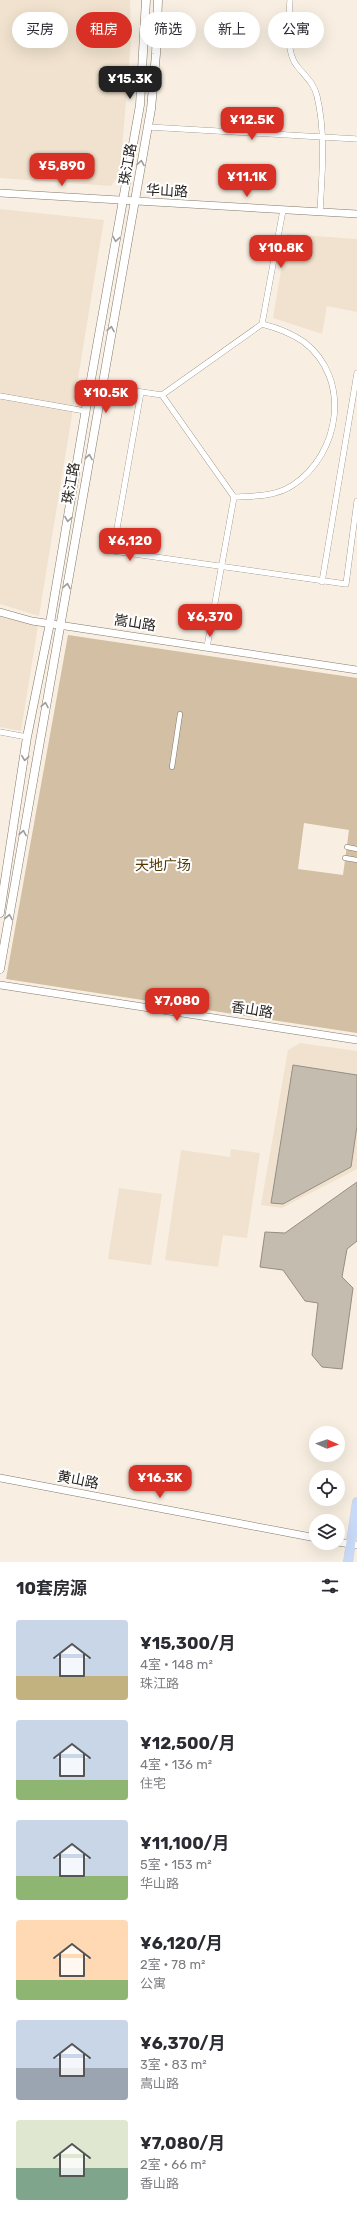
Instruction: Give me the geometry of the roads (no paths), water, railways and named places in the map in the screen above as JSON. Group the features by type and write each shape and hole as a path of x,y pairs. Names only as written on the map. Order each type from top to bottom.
{"main road":[{"path":"0,913 4,859 50,623 140,105 146,0"},
{"name":"珠江路","path":"0,969 61,624 101,386 148,127 156,54 158,0"},
{"path":"4,859 19,859"},
{"path":"3,872 16,872"},
{"path":"348,1562 354,1544 357,1502"}],"street":[{"path":"290,0 287,34 296,65 307,75 317,95 323,137 320,212"},
{"path":"148,127 357,139"},
{"name":"华山路","path":"0,193 357,214"},
{"path":"101,386 162,394 262,324 283,210"},
{"path":"234,497 264,496 292,486 315,467 330,441 336,411 331,382 316,355 305,343 294,336 279,328 262,324"},
{"path":"322,582 357,373"},
{"path":"141,392 113,551 221,568 346,584 357,502"},
{"path":"162,394 234,497 207,647"},
{"path":"0,396 86,411"},
{"name":"嵩山路","path":"0,612 32,621 61,624 357,670"},
{"path":"172,767 180,714"},
{"path":"0,732 28,737"},
{"path":"347,847 357,849"},
{"path":"345,858 357,860"},
{"name":"香山路","path":"0,985 357,1040"},
{"name":"黄山路","path":"0,1478 309,1537"}],"park label":[{"name":"天地广场","path":"163,865"}]}
